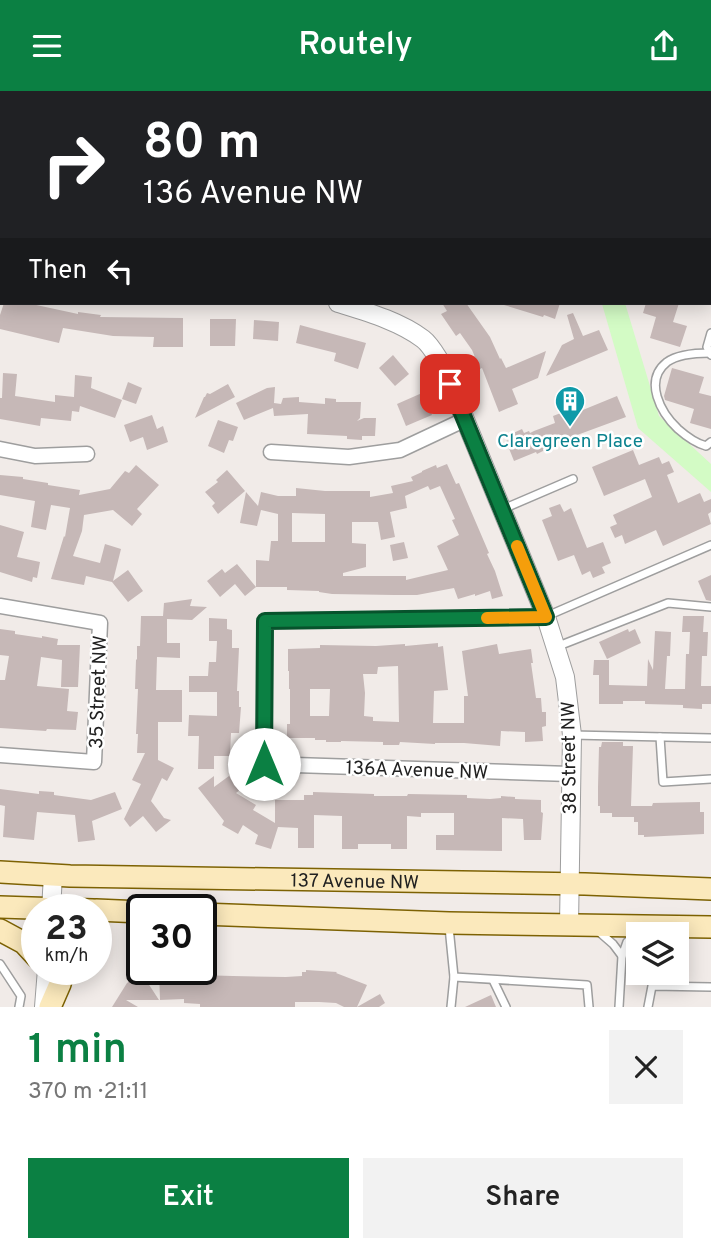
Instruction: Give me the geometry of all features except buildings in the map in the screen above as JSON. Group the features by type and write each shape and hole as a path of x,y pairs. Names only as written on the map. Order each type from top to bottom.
{"main road":[{"name":"137 Avenue NW","path":"0,872 711,889"},
{"path":"0,907 21,908"},
{"path":"672,922 696,914 711,913"},
{"name":"137 Avenue NW","path":"217,915 626,926"},
{"name":"137 Avenue NW","path":"689,927 711,927"},
{"path":"0,930 21,941"},
{"path":"50,1007 60,985"}],"street":[{"name":"38 Street NW","path":"344,305 399,325 426,341 443,366 546,617 565,677 572,735 569,925"},
{"path":"271,452 349,457 400,450 466,419"},
{"path":"0,449 35,456 87,454"},
{"name":"35 Street NW","path":"0,606 100,623 94,762 0,755"},
{"name":"136A Avenue NW","path":"546,617 265,621 264,764 570,774"},
{"path":"52,894 53,875"},
{"path":"44,1007 46,985"}],"lane":[{"path":"711,333 707,347 711,354"},
{"path":"711,354 697,353 669,361 659,372 656,384 657,398 671,423 698,444 706,446 711,442"},
{"path":"502,509 573,479"},
{"path":"546,617 711,545"},
{"path":"555,647 668,603 711,607"},
{"path":"572,735 711,738"},
{"path":"660,737 663,782 711,779"},
{"path":"449,923 454,977 451,1007"},
{"path":"591,926 613,944 622,956"},
{"path":"619,1007 622,956 626,945"},
{"path":"0,964 21,996 19,1007"},
{"path":"454,977 587,985 589,1007"},
{"path":"494,979 506,1007"},
{"path":"648,1007 652,986 711,987"}],"green space":[{"path":"602,305 626,305 659,416 711,464 711,492 638,428"}],"slow traffic":[{"path":"487,618 546,617 517,546"}],"place":[{"name":"Claregreen Place","path":"570,428"}],"route":[{"path":"264,764 265,621 546,617 450,384"}]}
